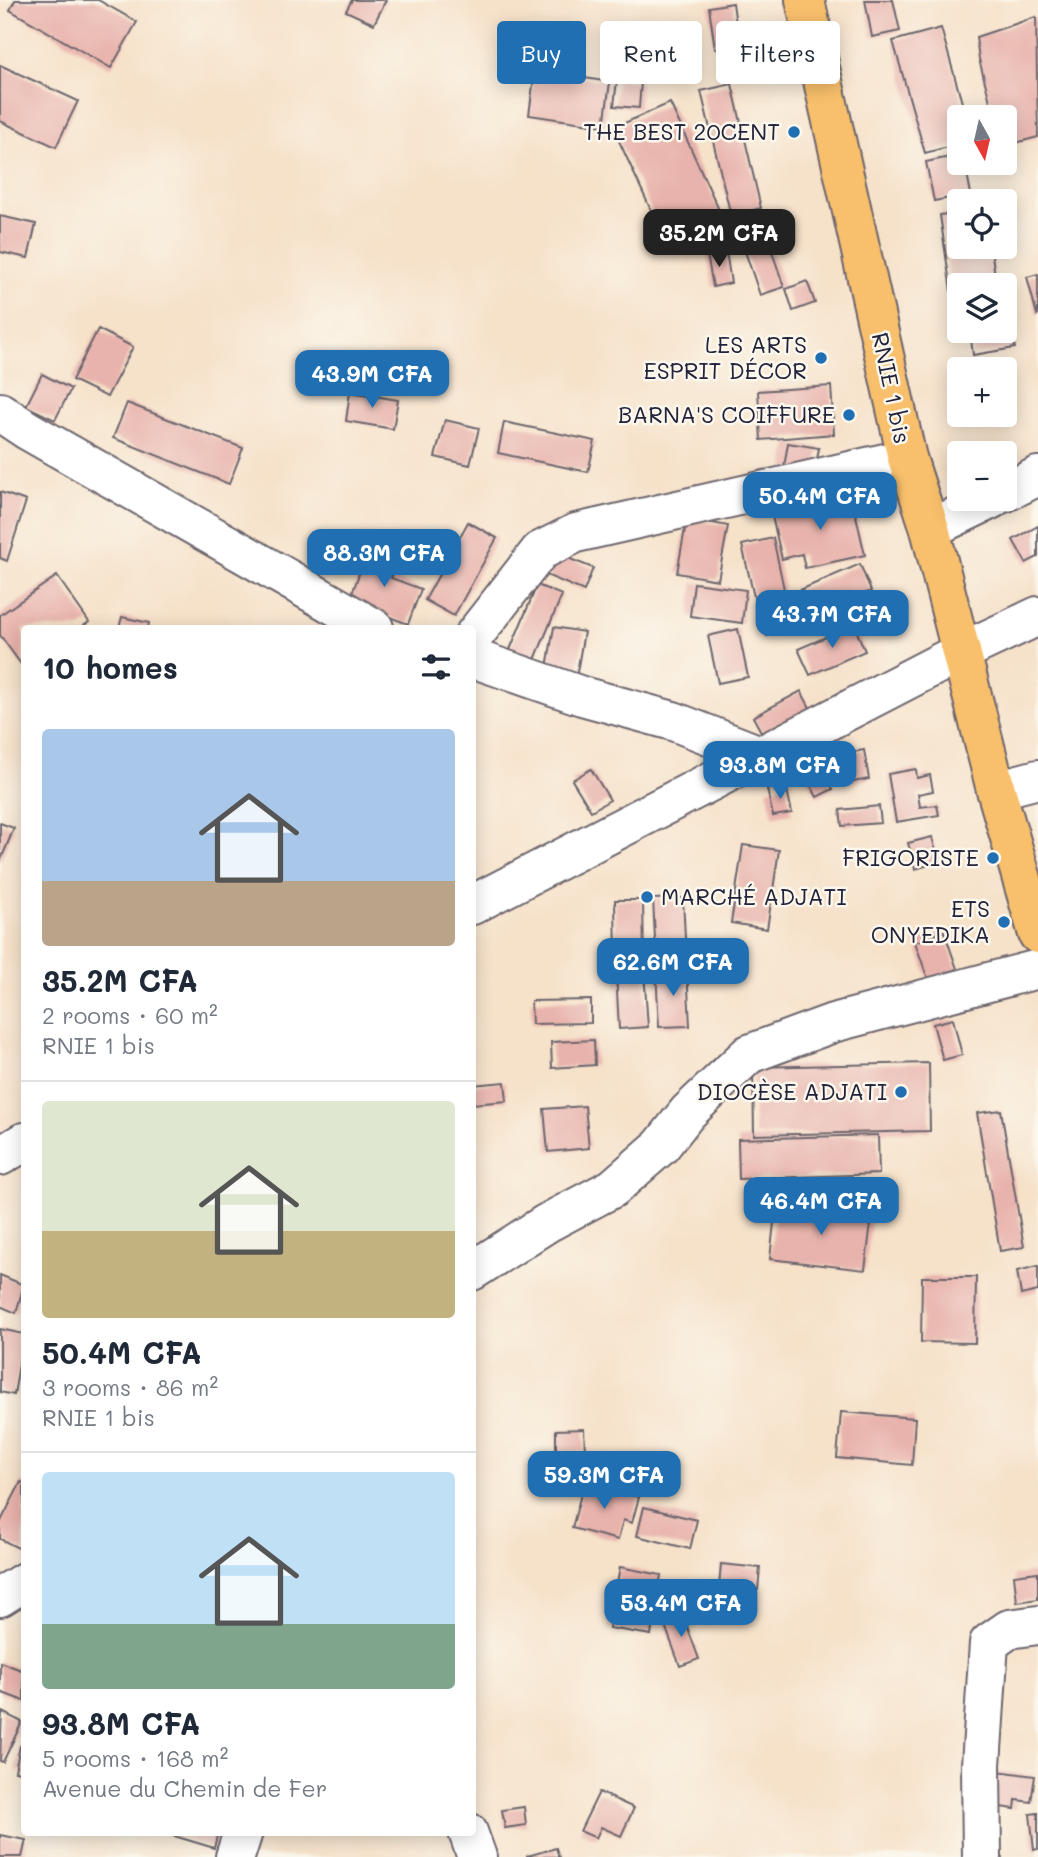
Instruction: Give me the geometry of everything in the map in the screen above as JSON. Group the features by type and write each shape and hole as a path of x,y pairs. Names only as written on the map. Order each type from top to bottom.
{"main road":[{"name":"RNIE 1 bis","path":"805,0 907,458 930,529 996,790 1038,934"}],"street":[{"path":"0,412 369,625"},
{"path":"476,633 540,551 576,533 907,458"},
{"path":"1017,486 1038,476"},
{"path":"930,529 967,511"},
{"path":"476,903 961,652 1038,616"},
{"path":"476,659 582,696 673,721 760,755"},
{"path":"996,790 1038,779"},
{"path":"476,1268 548,1223 613,1188 661,1146 688,1112 749,1054 833,1023 1038,969"},
{"path":"0,1156 21,1144"},
{"path":"0,1597 21,1583"},
{"path":"982,1857 981,1765 989,1643 1009,1629 1038,1625"},
{"path":"469,1836 477,1857"}],"building":[{"path":"15,0 98,0 137,22 111,68 10,10"},
{"path":"352,0 386,0 374,24 346,11"},
{"path":"865,0 893,0 900,31 872,37"},
{"path":"733,3 736,21 716,21 716,49 715,49 709,7"},
{"path":"1036,17 1038,137 1017,143 1017,105 991,105 976,37"},
{"path":"941,28 963,105 947,105 947,147 925,153 893,41"},
{"path":"0,65 78,101 56,147 0,121"},
{"path":"586,78 600,80 600,84 610,84 604,126 529,115 533,84 586,84"},
{"path":"617,84 641,84 639,108 614,106"},
{"path":"732,84 761,208 731,216 701,91"},
{"path":"670,103 725,223 669,249 613,128"},
{"path":"947,158 947,175 967,175 970,189 947,189 947,199 934,201 926,162"},
{"path":"947,214 947,259 993,259 995,273 948,273 940,215"},
{"path":"0,216 36,224 28,258 0,252"},
{"path":"761,219 784,287 760,295 737,228"},
{"path":"726,251 731,283 713,287 707,254"},
{"path":"1038,274 1038,314 1037,315 1027,277"},
{"path":"807,281 815,303 793,311 786,289"},
{"path":"98,329 133,347 107,397 72,380"},
{"path":"972,343 1014,343 1015,348 973,355"},
{"path":"42,374 71,389 55,420 26,406"},
{"path":"831,386 834,434 761,440 758,391"},
{"path":"350,392 398,400 393,429 346,421"},
{"path":"127,403 243,448 229,484 113,438"},
{"path":"445,420 479,428 470,465 435,457"},
{"path":"504,422 595,441 588,472 498,453"},
{"path":"788,443 819,448 815,472 784,467"},
{"path":"0,492 26,501 7,561 0,558"},
{"path":"851,494 865,555 805,568 802,554 782,559 771,512"},
{"path":"687,518 728,526 718,580 677,573"},
{"path":"468,522 497,538 454,616 425,600"},
{"path":"1038,526 1038,557 1026,563 1013,540"},
{"path":"773,538 784,589 754,597 742,545"},
{"path":"368,549 398,560 391,578 421,589 408,624 349,602"},
{"path":"555,553 593,568 584,591 546,575"},
{"path":"860,564 871,591 767,636 756,609"},
{"path":"57,576 89,622 84,625 21,625 21,664 0,635 0,615"},
{"path":"694,583 746,590 742,623 690,616"},
{"path":"537,585 562,595 534,662 509,652"},
{"path":"122,617 149,623 149,625 120,625"},
{"path":"854,625 865,651 810,675 798,649"},
{"path":"554,627 584,632 576,678 546,673"},
{"path":"738,629 748,677 718,683 708,636"},
{"path":"801,691 814,715 766,741 753,717"},
{"path":"864,750 869,779 848,783 843,754"},
{"path":"820,764 833,789 817,797 804,773"},
{"path":"591,769 610,800 591,811 572,780"},
{"path":"916,769 917,778 930,775 933,791 918,794 920,807 937,805 939,815 896,822 888,774"},
{"path":"786,785 792,813 773,816 767,789"},
{"path":"879,806 881,823 842,826 840,810"},
{"path":"0,823 14,828 0,862"},
{"path":"932,837 939,862 915,869 908,843"},
{"path":"743,845 779,850 767,929 731,923"},
{"path":"683,898 686,957 656,958 653,899"},
{"path":"615,900 643,900 644,959 616,959"},
{"path":"944,931 957,969 928,979 915,942"},
{"path":"687,969 690,1026 659,1027 656,970"},
{"path":"644,971 648,1027 619,1029 616,973"},
{"path":"591,1000 591,1023 532,1024 531,1001"},
{"path":"953,1019 962,1055 943,1060 933,1024"},
{"path":"594,1040 595,1065 552,1068 551,1042"},
{"path":"929,1063 930,1131 754,1135 753,1067"},
{"path":"505,1082 507,1101 476,1104 476,1085"},
{"path":"585,1106 589,1148 548,1152 544,1109"},
{"path":"1001,1110 1024,1247 1000,1251 977,1113"},
{"path":"878,1135 879,1174 739,1179 738,1139"},
{"path":"776,1204 872,1215 865,1270 770,1259"},
{"path":"1038,1266 1038,1291 1021,1295 1017,1271"},
{"path":"0,1275 21,1284 21,1296 16,1313 0,1306"},
{"path":"922,1277 976,1277 975,1343 921,1342"},
{"path":"0,1329 21,1333 21,1352 14,1395 0,1392"},
{"path":"841,1412 915,1418 912,1465 837,1458"},
{"path":"584,1429 585,1451 556,1451 556,1430"},
{"path":"21,1482 21,1550 0,1539 0,1523"},
{"path":"584,1483 639,1497 632,1523 623,1520 618,1540 572,1528"},
{"path":"644,1507 697,1520 690,1549 637,1536"},
{"path":"721,1564 760,1568 758,1590 719,1587"},
{"path":"620,1567 661,1575 651,1635 609,1628"},
{"path":"1038,1572 1038,1599 1017,1602 1014,1575"},
{"path":"682,1613 699,1659 680,1666 663,1620"},
{"path":"0,1662 21,1670 21,1700 0,1692"},
{"path":"2,1712 21,1722 21,1724 3,1762 0,1761"},
{"path":"20,1746 21,1772 15,1771"},
{"path":"997,1771 1035,1776 1031,1802 1016,1800 1015,1809 993,1806"},
{"path":"599,1792 634,1808 621,1836 601,1827 596,1838 580,1831"},
{"path":"524,1807 526,1825 505,1828 502,1810"},
{"path":"1038,1813 1038,1849 1034,1850 1030,1814"},
{"path":"0,1835 26,1840 22,1857 0,1857"},
{"path":"174,1836 217,1836 214,1848"},
{"path":"556,1848 559,1857 527,1857 527,1856"}],"place":[{"name":"THE BEST 20CENT","path":"794,132"},
{"name":"LES ARTS ESPRIT DÉCOR","path":"821,358"},
{"name":"BARNA'S COIFFURE","path":"849,415"},
{"name":"FRIGORISTE","path":"993,858"},
{"name":"MARCHÉ ADJATI","path":"647,897"},
{"name":"ETS ONYEDIKA","path":"1004,922"},
{"name":"DIOCÈSE ADJATI","path":"901,1092"}]}
